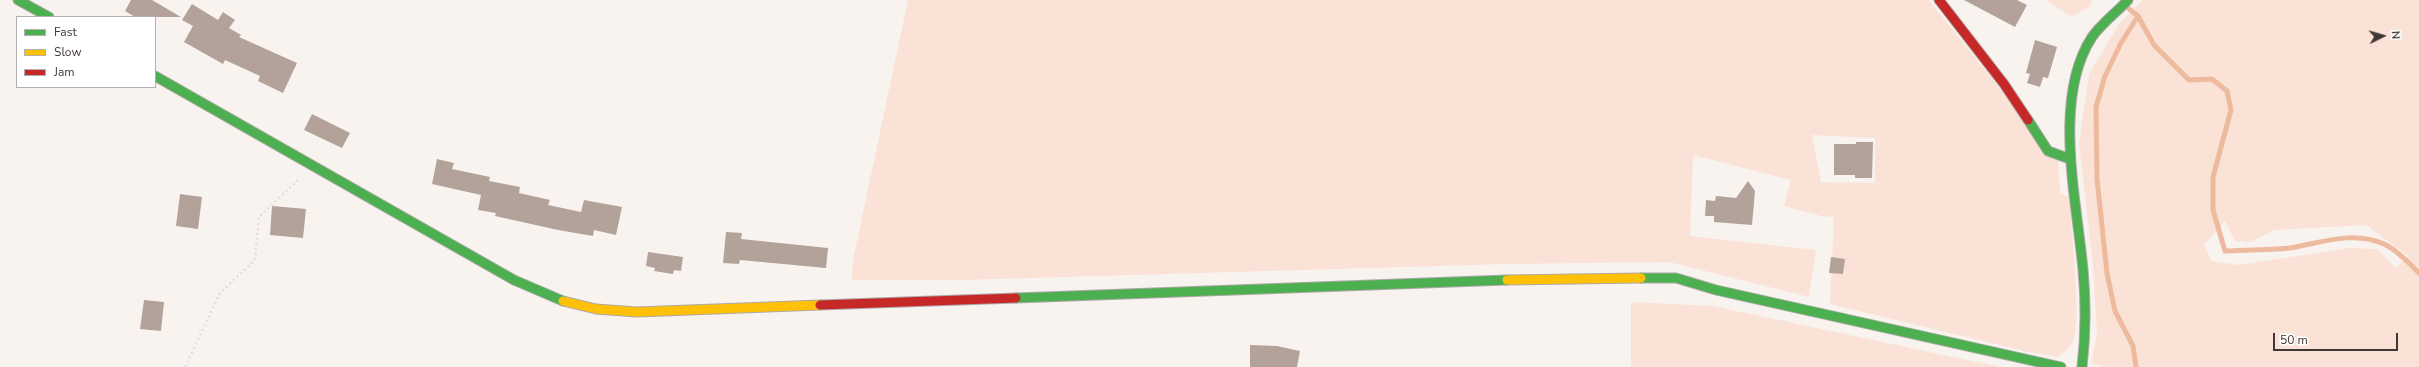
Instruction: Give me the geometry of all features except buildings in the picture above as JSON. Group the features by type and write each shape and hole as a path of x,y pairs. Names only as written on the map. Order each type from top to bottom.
{"main road":[{"path":"18,0 47,16"},
{"path":"1939,0 2004,84 2048,151 2070,159"},
{"path":"2082,367 2086,331 2083,270 2070,159 2073,81 2092,37 2128,0"},
{"path":"156,77 514,280 567,303 596,309 637,312 687,312 869,302 1571,278 1676,278 1716,290 2061,367"}],"path":[{"path":"185,367 220,293 255,260 259,217 314,166"}],"shaded area":[{"path":"908,0 1929,0 2058,161 2060,193 2069,197 2075,272 2076,315 2073,341 2069,348 2058,357 2028,352 1830,304 1834,217 1821,216 1784,206 1791,180 1693,155 1690,236 1816,250 1809,297 1669,262 1506,264 962,280 852,280 853,260","holes":["1812,135 1875,138 1875,183 1821,182"]},
{"path":"2047,0 2092,0 2090,6 2071,17"},
{"path":"2143,0 2419,0 2419,367 2105,367 2091,363 2097,334 2093,264 2079,143 2089,74 2119,24","holes":["2225,221 2235,241 2251,242 2274,230 2366,225 2408,256 2396,268 2377,249 2349,248 2239,265 2211,261 2204,245"]},
{"path":"1631,302 1713,306 2000,367 1631,367"}],"waterway":[{"path":"2128,8 2138,16 2154,45 2189,80 2212,79 2227,91 2231,110 2213,177 2213,210 2225,251 2290,248 2337,239 2360,238 2384,244 2403,257 2419,273"},
{"path":"2136,367 2133,346 2115,311 2107,273 2097,179 2096,107 2105,76 2121,43 2138,16"}],"traffic: fast":[{"path":"18,0 47,16"},
{"path":"2082,367 2085,331 2085,294 2070,150 2070,119 2073,89 2080,62 2092,37 2100,27 2128,0"},
{"path":"156,77 514,280 563,301"},
{"path":"2028,120 2048,151 2070,159"},
{"path":"1641,278 1676,278 1716,290 2061,367"},
{"path":"1016,298 1507,280"}],"traffic: slow":[{"path":"1507,280 1641,278"},
{"path":"563,301 596,309 637,312 820,305"}],"traffic: jam":[{"path":"1939,0 2004,84 2028,120"},
{"path":"820,305 1016,298"}]}
